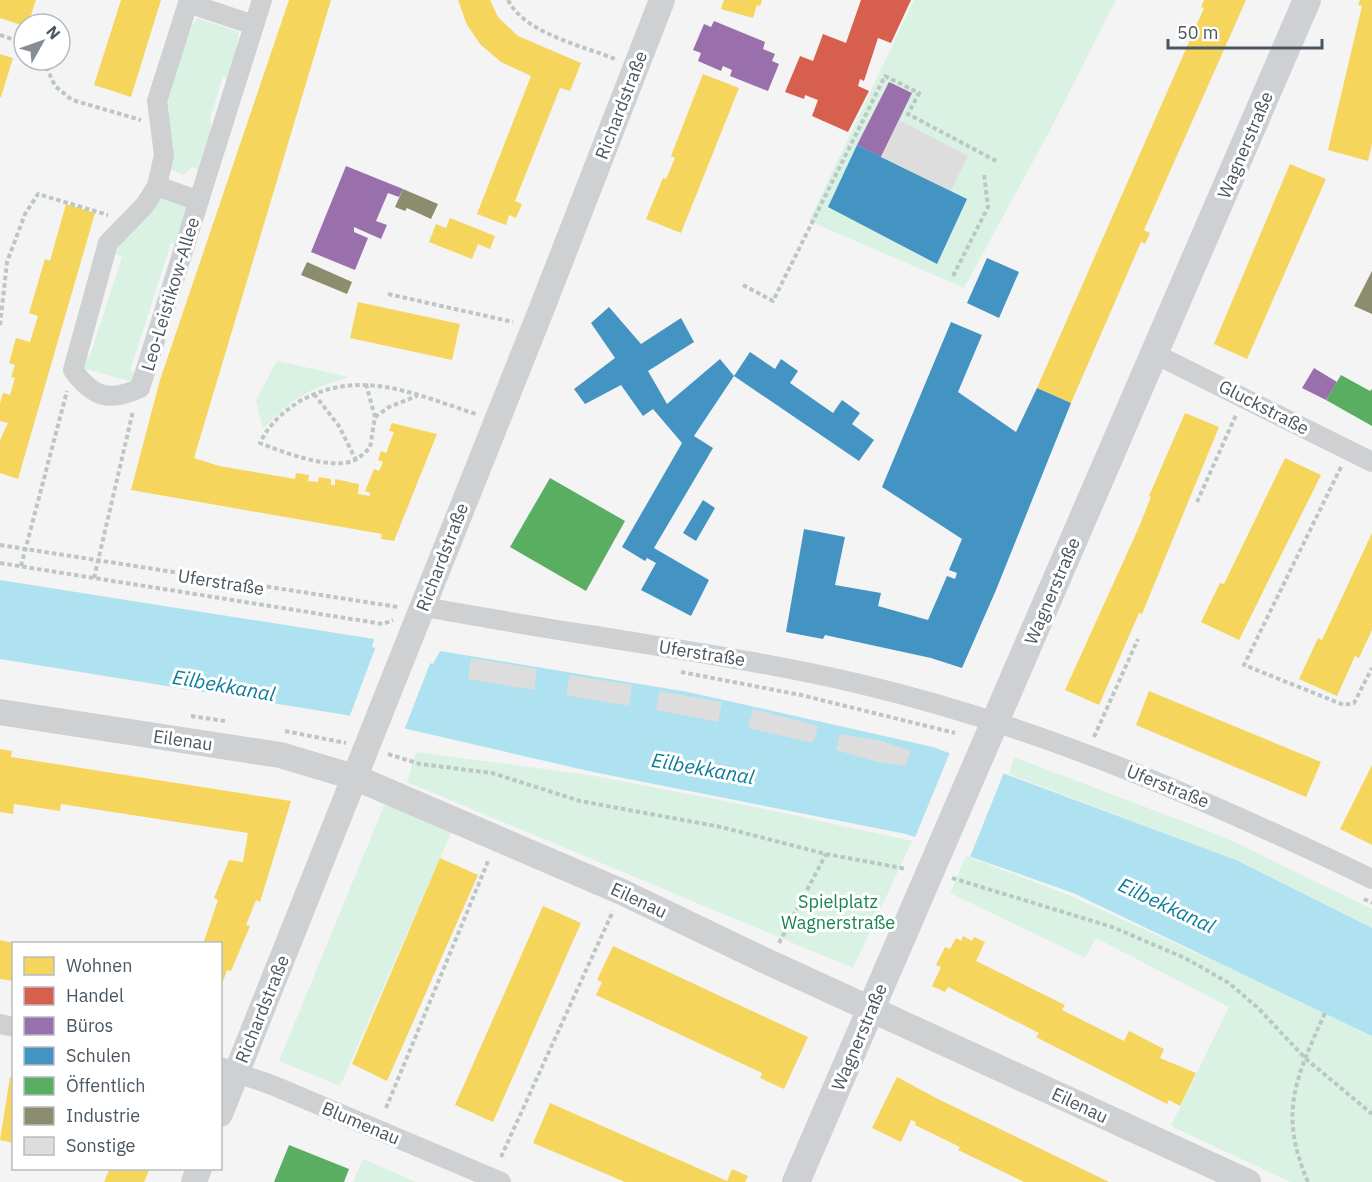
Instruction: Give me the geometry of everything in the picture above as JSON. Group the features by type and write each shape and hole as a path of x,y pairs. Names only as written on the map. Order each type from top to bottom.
{"main road":[{"name":"Wagnerstraße","path":"796,1182 1307,0"}],"street":[{"name":"Leo-Leistikow-Allee","path":"73,370 86,387 104,396 123,396 140,388 262,0"},
{"name":"Richardstraße","path":"222,1103 228,1070 354,777 423,607 662,0"},
{"path":"73,370 108,243 157,186 164,155 157,101 188,1 254,25"},
{"name":"Leo-Leistikow-Allee","path":"157,186 199,201"},
{"name":"Gluckstraße","path":"1155,354 1372,462"},
{"name":"Uferstraße","path":"423,607 765,664 862,684 989,739 1086,754 1234,813 1372,879"},
{"name":"Eilenau","path":"0,712 280,755 354,777 622,892 768,962 1248,1182"},
{"name":"Blumenau","path":"228,1070 272,1085 501,1182"}],"path":[{"path":"508,0 520,17 530,25 636,67"},
{"path":"48,72 54,86 72,100 162,127"},
{"path":"743,285 773,301 885,76 919,93 909,114 998,162"},
{"path":"953,276 988,207 984,174"},
{"path":"0,325 7,262 26,214 38,194 128,222"},
{"path":"388,294 534,327"},
{"path":"21,566 73,370"},
{"path":"366,384 375,417 370,448 356,460 345,462 299,458 260,443 266,431 285,410 314,394 355,383 366,384 398,389 497,421"},
{"path":"94,578 140,388"},
{"path":"314,394 339,426 356,460"},
{"path":"375,417 389,407 418,395"},
{"path":"1197,502 1244,397"},
{"path":"1349,451 1244,665 1344,705 1354,703 1372,668"},
{"name":"Uferstraße","path":"0,545 385,607 423,607"},
{"path":"0,563 383,624 423,607"},
{"path":"1086,754 1138,639"},
{"path":"674,671 801,695 989,739"},
{"path":"370,737 420,764 492,773 580,801 721,827 826,854 936,861 966,881 1112,927 1185,958 1236,990 1258,1008 1305,1058 1372,1114"},
{"path":"386,1108 497,839"},
{"path":"768,962 826,854"},
{"path":"501,1157 622,892"},
{"path":"1362,898 1372,903"},
{"path":"1308,1182 1296,1153 1293,1122 1294,1089 1325,1013"}],"green space":[{"path":"914,0 1116,0 1048,134 964,288 809,221"},
{"path":"197,18 239,32 232,80 223,77 210,118 213,139 200,170 192,167 183,175 170,169 174,148 164,107 176,55"},
{"path":"163,197 191,206 179,245 171,243 130,371 137,373 134,382 78,367 81,356 90,356 122,257 114,253 116,246"},
{"path":"277,361 349,377 301,396 283,409 263,429 256,400"},
{"name":"Spielplatz Wagnerstraße","path":"416,752 589,775 756,807 912,841 853,968 407,782"},
{"path":"1014,757 1224,837 1372,909 1372,928 1236,860 1009,774"},
{"path":"388,796 454,826 340,1086 279,1061"},
{"path":"966,856 1071,896 1372,1033 1372,1182 1290,1182 1171,1126 1229,1007 1096,938 1085,958 950,893"},
{"path":"363,1159 416,1182 353,1182"}],"water":[{"name":"Eilbekkanal","path":"0,580 374,639 372,647 433,664 440,651 688,692 933,747 1236,860 1372,928 1372,1036 1073,893 906,834 593,772 346,715 0,659"}],"pier":[{"path":"376,646 431,661 403,733 349,718"},
{"path":"951,750 1005,770 970,857 914,840"}],"building: Wohnen":[{"path":"0,0 36,0 32,12 12,12 12,22 0,18"},
{"path":"121,0 161,0 131,97 94,85"},
{"path":"289,0 331,0 194,458 219,466 295,479 296,473 309,475 308,481 318,482 319,477 331,479 331,485 335,485 335,479 359,484 358,494 370,496 370,493 365,491 374,469 379,471 383,462 378,460 381,451 386,453 394,432 389,431 392,423 437,434 394,541 381,539 382,534 131,490 160,380"},
{"path":"458,0 490,0 498,17 518,36 581,63 570,91 560,88 515,201 522,204 516,218 509,215 506,225 477,214 531,76 501,62 480,44 467,25"},
{"path":"724,0 762,0 760,6 757,5 753,18 721,9"},
{"path":"1204,0 1246,0 1144,230 1150,233 1145,244 1141,242 1071,403 1037,388 1204,8 1201,7"},
{"path":"1360,0 1372,0 1372,144 1368,161 1328,150 1362,6 1358,5"},
{"path":"0,54 12,58 12,61 0,97"},
{"path":"703,74 739,88 681,233 646,219 663,178 666,179 675,158 671,156"},
{"path":"1290,164 1326,179 1247,359 1214,344"},
{"path":"66,204 95,213 18,479 0,473 0,440 8,423 0,421 0,403 3,393 10,395 15,378 11,377 15,365 9,363 16,338 30,342 38,316 29,313 45,259 50,261"},
{"path":"450,218 495,236 490,249 478,244 472,259 429,242 436,224 446,228"},
{"path":"358,302 460,324 452,360 350,338"},
{"path":"1185,413 1219,427 1142,614 1139,613 1099,705 1065,690 1139,527 1151,497 1149,496"},
{"path":"1285,458 1321,475 1239,640 1201,622 1220,583 1224,584"},
{"path":"1372,533 1372,630 1359,658 1355,656 1337,696 1299,679 1318,638 1322,640"},
{"path":"1149,691 1321,762 1306,797 1136,725"},
{"path":"0,749 12,751 11,757 291,801 260,902 256,900 246,925 250,926 231,971 227,970 222,984 222,942 204,942 218,900 214,898 229,860 243,862 248,833 61,804 60,811 14,804 13,814 0,812"},
{"path":"1372,765 1372,845 1340,829"},
{"path":"440,858 478,875 387,1081 352,1064"},
{"path":"543,906 581,923 493,1122 455,1105"},
{"path":"963,936 972,941 974,937 985,942 976,961 1065,1005 1062,1010 1124,1041 1129,1031 1164,1049 1160,1058 1196,1073 1180,1106 1169,1100 1167,1104 1036,1037 1039,1033 948,987 945,992 932,986 941,967 936,965 945,947 950,949 956,938 961,941"},
{"path":"0,940 12,943 12,981 0,979"},
{"path":"613,946 808,1037 784,1089 760,1078 762,1073 596,995 602,982 597,980"},
{"path":"10,1077 12,1078 12,1143 0,1140"},
{"path":"897,1077 1109,1182 1024,1182 958,1150 960,1147 915,1125 916,1122 911,1120 901,1142 872,1128"},
{"path":"550,1103 727,1181 732,1169 748,1176 745,1182 625,1182 533,1143"},
{"path":"109,1170 149,1170 144,1182 104,1182"}],"building: Handel":[{"path":"861,0 911,0 891,43 878,38 864,81 860,79 858,86 869,91 848,132 812,116 818,100 805,95 804,99 785,92 800,56 813,61 823,34 846,43"}],"building: Büros":[{"path":"714,21 765,42 763,49 775,54 772,61 779,64 768,91 730,76 732,70 723,66 721,71 698,61 701,53 693,50 704,24 711,27"},
{"path":"889,82 912,93 881,157 857,145"},
{"path":"346,166 403,189 399,197 388,193 376,221 387,225 381,239 354,227 354,232 368,238 355,270 311,252"},
{"path":"1314,368 1337,382 1326,400 1302,388"}],"building: Schulen":[{"path":"857,145 967,199 937,264 828,207"},
{"path":"987,258 1019,272 999,318 967,303"},
{"path":"609,307 641,344 681,318 694,342 648,371 667,404 720,359 734,376 694,436 713,448 654,548 709,580 691,616 641,590 656,563 647,558 645,561 622,547 682,443 653,409 643,416 621,385 585,404 574,389 615,358 591,323"},
{"path":"951,322 982,335 958,392 1016,432 1037,388 1071,403 962,668 931,658 825,635 823,639 786,632 804,529 845,537 835,585 881,593 878,606 928,620 947,576 955,579 957,573 949,570 962,539 882,487"},
{"path":"750,352 775,369 781,359 798,371 790,383 833,413 842,400 860,413 852,424 874,440 859,461 734,376"},
{"path":"703,500 715,508 696,541 683,533"}],"building: Öffentlich":[{"path":"1341,375 1370,391 1372,389 1372,426 1326,400"},
{"path":"550,478 625,521 586,591 510,547"},
{"path":"289,1145 349,1169 344,1182 274,1182"}],"building: Industrie":[{"path":"403,189 438,204 431,219 407,208 405,211 395,207"},
{"path":"307,262 352,282 347,294 301,275"},
{"path":"1372,271 1372,314 1354,306"}],"building: Sonstige":[{"path":"899,120 968,156 951,191 881,157"},
{"path":"471,658 537,669 534,690 468,679"},
{"path":"570,675 632,685 629,706 566,695"},
{"path":"660,691 722,702 718,722 656,710"},
{"path":"753,709 818,726 813,743 748,728"},
{"path":"840,734 882,741 911,751 905,766 877,762 836,750"}]}
